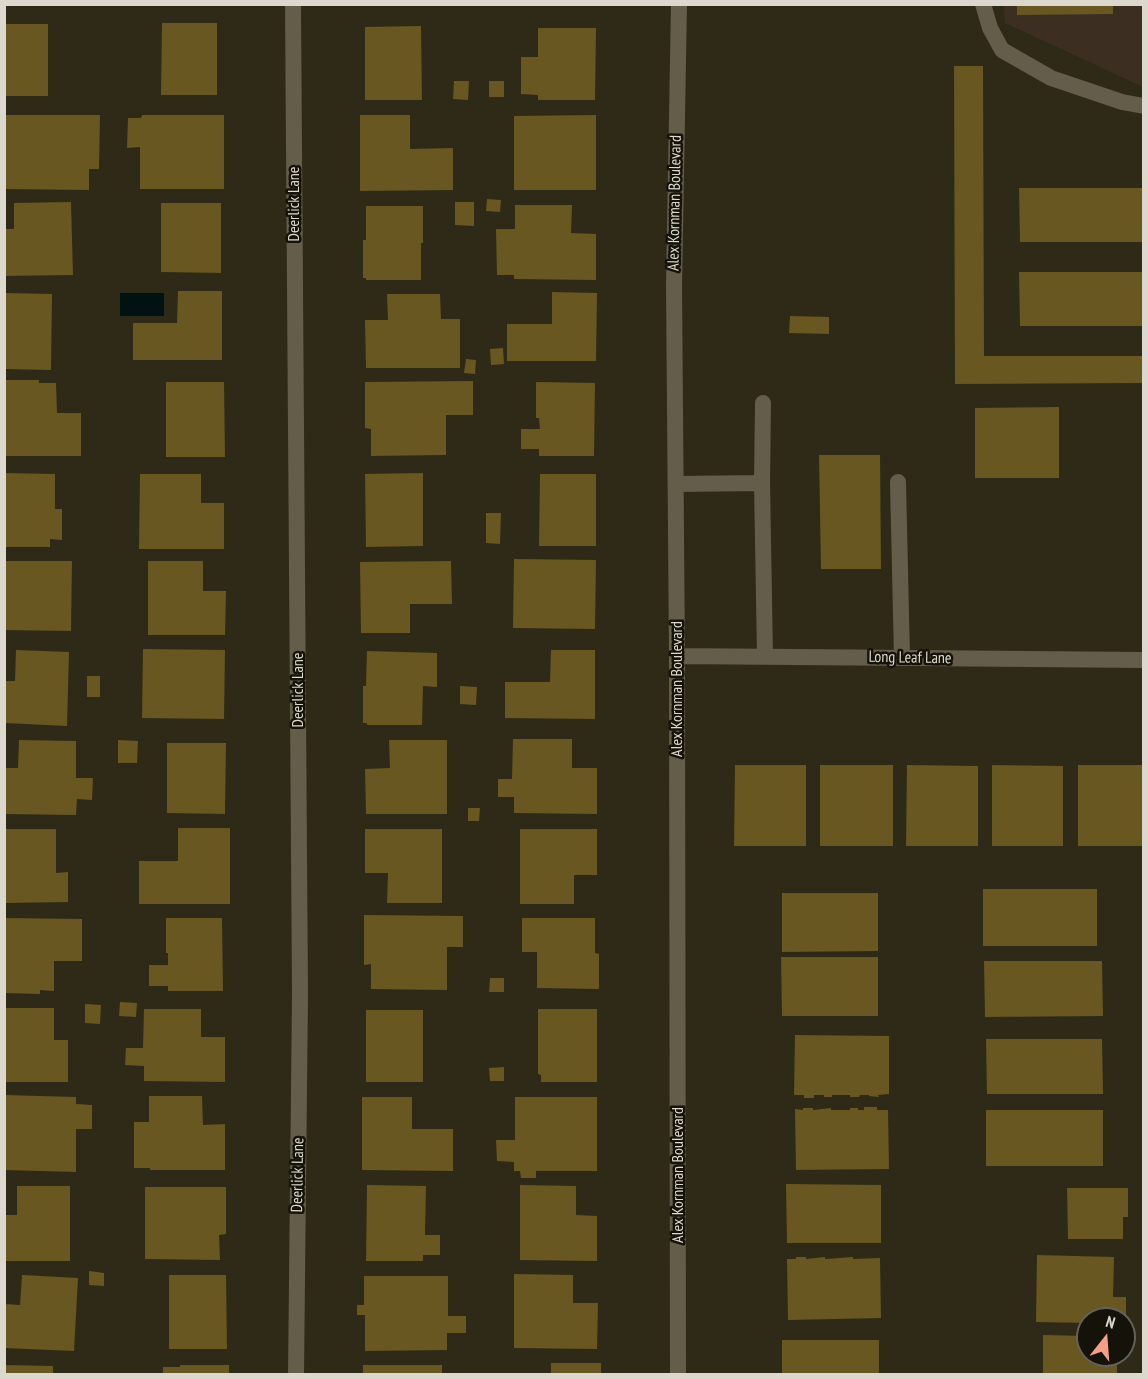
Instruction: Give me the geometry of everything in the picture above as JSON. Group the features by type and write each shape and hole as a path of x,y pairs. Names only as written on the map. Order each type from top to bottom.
{"street":[{"name":"Deerlick Lane","path":"293,4 300,982 296,1374"},
{"name":"Alex Kornman Boulevard","path":"678,1374 674,286 679,4"},
{"path":"983,4 990,28 1002,50 1051,78 1122,102 1143,106"},
{"path":"763,403 765,656"},
{"path":"898,482 902,657"},
{"path":"676,484 762,483"},
{"name":"Long Leaf Lane","path":"677,656 1143,660"}],"shaded area":[{"path":"1004,5 1143,5 1143,87 1005,23"},
{"path":"120,293 164,293 164,316 120,316"}],"building":[{"path":"1017,4 1113,4 1113,14 1017,15"},
{"path":"162,23 217,23 217,95 161,95"},
{"path":"4,24 48,24 48,96 4,96"},
{"path":"421,26 422,100 365,100 365,27"},
{"path":"538,28 596,28 595,100 538,100 538,95 521,94 521,57 538,57"},
{"path":"954,66 983,66 984,356 1144,356 1144,383 955,384"},
{"path":"454,81 469,81 468,100 453,99"},
{"path":"489,81 504,81 504,97 489,97"},
{"path":"4,115 100,115 99,169 89,169 89,190 4,189"},
{"path":"142,115 224,115 224,189 140,189 140,147 127,148 128,118 141,118"},
{"path":"360,115 410,115 410,149 453,148 453,190 360,191"},
{"path":"596,115 596,190 514,190 514,116"},
{"path":"1019,188 1144,188 1144,242 1020,242"},
{"path":"487,199 501,200 500,212 486,211"},
{"path":"71,202 73,275 4,276 4,229 14,229 14,203"},
{"path":"455,202 474,202 474,226 455,225"},
{"path":"161,203 221,203 221,273 161,272"},
{"path":"515,205 572,205 571,233 596,234 596,280 514,279 514,275 497,275 496,229 515,229"},
{"path":"366,206 423,206 421,280 366,280 363,278"},
{"path":"1019,272 1144,272 1144,326 1020,326"},
{"path":"178,291 222,291 222,360 133,360 133,323 177,323"},
{"path":"552,292 597,293 596,361 507,361 507,324 552,324"},
{"path":"5,293 52,294 51,370 5,369"},
{"path":"387,294 440,294 441,319 460,319 460,368 366,368 365,320 388,320"},
{"path":"790,316 829,317 829,334 789,333"},
{"path":"503,348 504,364 491,365 490,349"},
{"path":"466,359 476,360 475,374 464,373"},
{"path":"5,380 39,380 39,383 56,383 57,413 81,413 81,456 5,456"},
{"path":"473,381 473,415 446,415 446,455 371,456 371,429 365,428 365,382"},
{"path":"166,382 224,382 225,457 166,457"},
{"path":"536,382 595,383 594,456 539,456 539,449 521,449 521,429 540,429 539,418 536,418"},
{"path":"1059,407 1059,478 975,478 975,408"},
{"path":"819,455 880,455 881,569 821,569"},
{"path":"4,473 55,474 55,509 62,509 62,540 50,539 50,547 4,547"},
{"path":"423,473 423,546 366,547 365,474"},
{"path":"140,474 201,474 201,503 224,503 224,549 139,549"},
{"path":"540,474 596,474 596,546 539,546"},
{"path":"486,513 501,513 500,544 486,543"},
{"path":"514,559 596,560 595,629 513,628"},
{"path":"4,561 72,561 71,631 4,630"},
{"path":"148,561 203,561 203,591 226,591 225,635 148,635"},
{"path":"451,561 452,604 410,604 410,633 361,633 360,562"},
{"path":"143,649 225,650 224,719 142,718"},
{"path":"16,650 69,652 67,726 5,723 5,681 15,681"},
{"path":"551,650 595,650 595,719 505,718 505,682 550,682"},
{"path":"367,651 437,653 437,687 423,686 422,725 367,725 363,723 363,686 366,686"},
{"path":"87,676 100,676 100,697 87,697"},
{"path":"460,686 477,687 476,705 460,704"},
{"path":"513,739 572,739 572,768 597,768 597,814 514,813 514,797 498,797 498,779 512,779"},
{"path":"19,740 76,741 76,778 93,778 92,800 77,799 76,815 4,814 4,768 18,768"},
{"path":"118,740 138,741 137,763 118,763"},
{"path":"389,740 447,740 447,814 366,814 365,769 390,768"},
{"path":"167,743 226,743 225,814 167,813"},
{"path":"735,765 806,765 806,846 734,846"},
{"path":"820,765 893,765 893,846 820,846"},
{"path":"907,765 978,766 978,846 906,846"},
{"path":"992,765 1063,766 1063,846 992,846"},
{"path":"1078,765 1144,765 1144,846 1078,846"},
{"path":"468,808 480,808 479,821 468,821"},
{"path":"178,828 230,828 230,904 139,904 139,861 178,861"},
{"path":"4,829 56,829 56,873 68,872 68,902 4,903"},
{"path":"365,829 442,829 442,903 387,903 388,873 365,873"},
{"path":"520,829 597,829 597,875 574,875 574,904 520,904"},
{"path":"983,889 1097,889 1097,946 983,946"},
{"path":"782,893 878,893 878,951 782,952"},
{"path":"364,915 463,916 463,947 447,947 447,990 371,989 371,964 364,965"},
{"path":"4,918 82,919 82,961 54,961 54,991 40,990 40,994 4,993"},
{"path":"166,918 222,918 223,991 168,991 168,986 149,986 149,965 168,965"},
{"path":"522,918 595,918 595,953 599,954 599,989 537,988 537,952 522,952"},
{"path":"781,957 878,957 878,1016 782,1016"},
{"path":"984,961 1102,961 1103,1016 985,1017"},
{"path":"490,978 504,978 504,992 489,992"},
{"path":"120,1002 137,1003 136,1017 119,1016"},
{"path":"85,1004 101,1005 100,1024 85,1023"},
{"path":"4,1008 54,1008 54,1040 68,1040 68,1082 4,1082"},
{"path":"144,1009 201,1009 201,1037 225,1037 225,1082 144,1081 144,1066 125,1065 126,1048 143,1048"},
{"path":"538,1009 597,1009 597,1082 541,1082 541,1075 538,1074"},
{"path":"366,1010 423,1010 423,1082 366,1082"},
{"path":"795,1035 889,1036 889,1094 878,1095 879,1097 814,1095 814,1098 794,1095"},
{"path":"986,1039 1102,1039 1103,1094 987,1094"},
{"path":"504,1067 504,1081 490,1081 489,1068"},
{"path":"4,1095 76,1097 76,1104 92,1105 92,1129 76,1129 76,1172 4,1170"},
{"path":"149,1096 202,1096 203,1125 225,1124 225,1170 134,1168 134,1122 149,1122"},
{"path":"362,1097 412,1097 412,1129 453,1129 453,1171 362,1170"},
{"path":"515,1097 597,1097 597,1171 536,1171 536,1178 521,1178 520,1171 514,1171 514,1162 497,1161 496,1140 515,1140"},
{"path":"864,1107 888,1110 889,1169 796,1170 795,1109 850,1110 850,1108 858,1108 858,1110 864,1110"},
{"path":"986,1110 1103,1110 1103,1166 986,1166"},
{"path":"786,1184 881,1185 881,1243 787,1243"},
{"path":"367,1185 426,1186 425,1235 440,1235 440,1255 423,1255 423,1261 366,1261"},
{"path":"520,1185 576,1186 576,1215 597,1216 597,1261 520,1260"},
{"path":"17,1186 70,1186 70,1261 4,1261 4,1215 17,1215"},
{"path":"145,1187 226,1187 226,1234 219,1235 220,1260 145,1259"},
{"path":"1067,1188 1128,1188 1128,1217 1123,1217 1123,1239 1068,1239"},
{"path":"1037,1255 1114,1257 1113,1297 1126,1297 1126,1307 1076,1307 1076,1323 1036,1322"},
{"path":"796,1257 806,1257 806,1259 880,1258 881,1318 788,1320 787,1259 796,1259"},
{"path":"89,1271 104,1273 104,1286 89,1285"},
{"path":"514,1274 573,1275 573,1303 598,1303 597,1349 514,1348"},
{"path":"22,1275 78,1278 74,1351 4,1348 4,1304 20,1305"},
{"path":"169,1275 226,1275 227,1349 169,1349"},
{"path":"364,1276 448,1276 448,1316 466,1316 466,1333 447,1333 447,1350 365,1351 365,1315 357,1315 357,1305 364,1305"},
{"path":"1043,1335 1076,1336 1076,1367 1117,1367 1117,1374 1043,1373"},
{"path":"782,1340 879,1340 879,1374 782,1374"},
{"path":"551,1363 601,1363 601,1374 551,1374"},
{"path":"4,1365 53,1366 53,1374 4,1374"},
{"path":"180,1365 229,1365 229,1374 163,1374 163,1367 180,1367"},
{"path":"363,1365 442,1365 442,1374 363,1374"}]}
